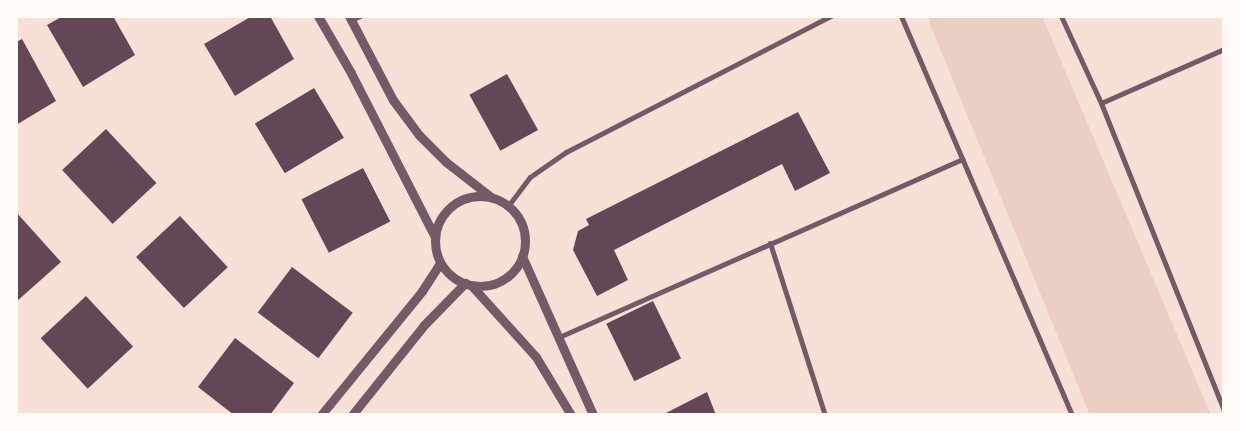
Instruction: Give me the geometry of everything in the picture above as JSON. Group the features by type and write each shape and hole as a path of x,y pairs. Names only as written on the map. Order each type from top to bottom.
{"street":[{"path":"318,16 351,73 435,237 440,262 448,273 468,284 536,357 571,415"},
{"path":"508,206 530,177 566,152 831,16"},
{"path":"901,16 1072,415"},
{"path":"1061,16 1101,103 1224,410"},
{"path":"352,415 424,325 468,284 496,283 516,267 522,256 523,229 508,206 491,197 446,162 418,135 393,100 353,18"},
{"path":"1101,103 1224,49"},
{"path":"559,336 962,159"},
{"path":"435,237 441,218 454,204 478,195 491,197"},
{"path":"770,242 825,415"},
{"path":"522,256 593,415"},
{"path":"321,415 422,291 440,262"}],"shaded area":[{"path":"930,16 1042,16 1211,415 1090,415 929,22"}],"building":[{"path":"63,16 113,16 135,55 83,87 47,25"},
{"path":"252,16 270,16 294,59 235,96 204,44"},
{"path":"22,39 56,101 16,125 16,42"},
{"path":"507,74 538,130 500,151 469,95"},
{"path":"314,88 344,138 285,173 255,124"},
{"path":"798,112 830,173 795,191 782,164 614,250 628,280 597,296 573,250 578,231 589,225 586,219"},
{"path":"106,129 156,183 113,224 62,170"},
{"path":"363,168 390,221 329,253 302,199"},
{"path":"16,212 61,262 16,302"},
{"path":"180,216 228,267 184,308 136,257"},
{"path":"292,267 353,313 318,358 258,313"},
{"path":"86,296 133,346 88,389 41,338"},
{"path":"653,301 681,359 634,381 606,324"},
{"path":"235,338 294,383 270,415 234,415 198,387"},
{"path":"707,392 716,415 662,415"}]}
